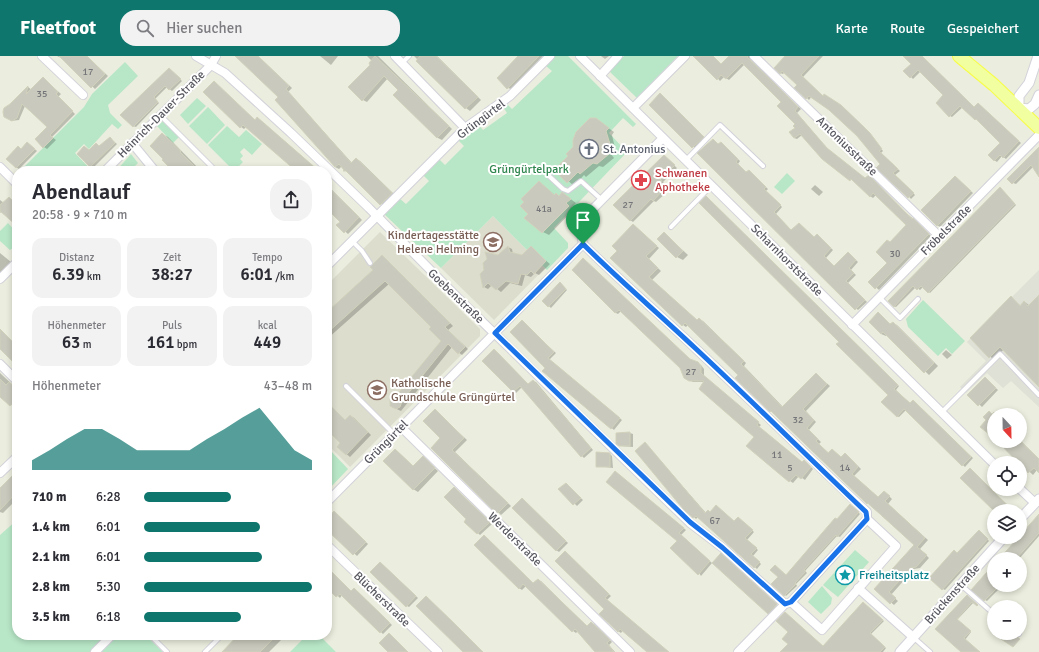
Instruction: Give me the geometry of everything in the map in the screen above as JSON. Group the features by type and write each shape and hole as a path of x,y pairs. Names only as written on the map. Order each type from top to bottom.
{"main road":[{"path":"959,56 1019,108 1039,128"}],"street":[{"path":"42,56 83,95"},
{"name":"Goebenstraße","path":"196,56 225,73 325,166"},
{"name":"Heinrich-Dauer-Straße","path":"110,166 160,114 211,65 216,56"},
{"path":"395,56 465,128"},
{"name":"Grüngürtel","path":"332,261 375,216 465,128 510,96 550,56"},
{"name":"Scharnhorststraße","path":"580,56 987,457"},
{"path":"600,76 618,56"},
{"path":"633,108 685,56"},
{"name":"Antoniusstraße","path":"754,56 939,236"},
{"path":"1038,56 1029,83 1019,96 1019,108 1029,109 1035,104 1039,95"},
{"name":"Fröbelstraße","path":"852,325 1039,135"},
{"path":"663,138 579,223 583,244 632,292 642,298 694,346 866,512 867,519 896,546 822,630 788,603"},
{"path":"132,143 151,166"},
{"path":"0,167 12,179"},
{"name":"Goebenstraße","path":"332,172 690,522 788,603"},
{"name":"Grüngürtel","path":"332,497 583,244"},
{"path":"0,279 12,267"},
{"path":"0,364 12,376"},
{"name":"Werderstraße","path":"401,427 630,652"},
{"path":"1,470 12,460"},
{"path":"1027,494 1037,501 1027,512"},
{"path":"738,652 788,603 867,519"},
{"name":"Brückenstraße","path":"900,652 998,544"},
{"name":"Blücherstraße","path":"332,550 438,652"},
{"path":"858,588 913,637"},
{"path":"95,652 107,640"}],"lane":[{"path":"402,63 409,56"},
{"path":"160,114 211,166"},
{"path":"686,161 720,125 763,166"},
{"path":"549,176 568,191 573,189 581,181 602,200"},
{"path":"671,227 712,186"},
{"path":"352,240 370,263"},
{"path":"880,297 900,318 918,299"},
{"path":"941,413 1000,354 1039,394"},
{"path":"346,386 394,434"},
{"path":"961,584 987,608"},
{"path":"913,637 930,652"},
{"path":"155,640 167,652"},
{"path":"205,652 217,640"}],"shaded area":[{"name":"Kindertagesstätte Helene Helming","path":"493,216 545,268 494,320 441,268"},
{"name":"Katholische Grundschule Grüngürtel","path":"380,232 480,329 480,336 350,467 332,449 332,280"},
{"path":"1039,270 1039,407 1011,381 1003,388 987,373 966,393 960,387 986,361 967,342"}],"green space":[{"name":"Grüngürtelpark","path":"555,56 568,56 636,124 633,127 623,118 609,133 627,152 554,228 568,243 568,248 547,270 493,216 441,268 384,214 399,198 406,204 429,181 423,175 439,159 445,165 464,146 458,140 478,124 483,130 507,113 503,107 507,104 512,109 552,71 546,66"},
{"path":"624,56 678,56 637,98 609,71"},
{"path":"125,62 138,76 108,105 110,113 122,125 118,129 112,124 89,149 84,144 75,153 87,166 25,166 84,107 92,94"},
{"path":"197,98 206,106 188,124 180,115"},
{"path":"208,107 225,125 207,144 189,126"},
{"path":"163,121 179,137 173,143 157,126"},
{"path":"227,126 239,137 246,130 262,144 252,155 244,148 240,152 243,156 240,159 243,162 239,166 229,166 208,145"},
{"path":"131,154 138,163 135,166 120,166"},
{"path":"787,173 795,181 782,194 774,187"},
{"path":"8,223 12,227 12,248 10,250 0,241 0,231"},
{"path":"923,300 965,341 952,354 946,348 938,356 908,327 906,319"},
{"path":"332,452 348,469 332,486"},
{"path":"12,524 12,640 102,640 90,652 0,652 0,535"},
{"path":"855,550 869,562 838,597 823,585"},
{"path":"822,586 832,598 831,604 821,614 808,602"},
{"path":"113,640 150,640 163,652 101,652"},
{"path":"302,640 324,640 336,652 290,652"}],"building":[{"path":"59,56 87,56 105,74 91,88"},
{"path":"235,56 258,56 289,86 286,89 351,163 356,158 392,193 380,205 346,171 343,171 344,170 339,164 335,167 275,100 278,97"},
{"path":"375,56 449,126 437,138 393,95 398,90 384,76 362,101 348,87 370,65 369,63"},
{"path":"420,56 436,56 478,97 465,109 416,61"},
{"path":"518,56 539,56 507,89 497,78"},
{"path":"693,56 713,56 721,64 729,56 748,56 747,57 798,107 795,111 827,148 865,178 869,175 912,219 913,218 929,234 875,289 868,282 887,263 876,252 887,240 890,242 906,225 873,193 870,197 851,179 850,181 822,159 800,134 794,138 789,132 795,128 793,126 795,124 777,106 781,102 742,63 726,79 721,75 717,80"},
{"path":"785,56 819,56 801,75 823,96 824,94 841,105 870,133 882,149 879,151 898,169 893,173 914,193 908,198 876,168 880,164 857,136 829,110 809,96 806,99 794,88 797,85 782,71 780,74 774,68"},
{"path":"903,56 922,56 974,107 978,103 1019,141 1003,158 1000,155 994,161 988,155 1000,143 976,119 975,120 960,106 949,117 936,103 943,95 918,70 910,78 903,71 911,64"},
{"path":"169,68 181,79 169,90 165,86 154,97 158,102 133,127 120,115"},
{"path":"43,77 58,92 56,94 73,111 50,135 53,138 43,148 35,139 47,127 30,111 22,104 17,118 12,121 4,117 3,112 4,108 28,86 26,94"},
{"path":"214,81 255,120 257,117 313,166 290,166 243,125 240,128 203,92"},
{"path":"660,93 704,137 692,148 649,105"},
{"name":"St. Antonius","path":"590,118 596,118 609,128 606,131 610,144 606,150 609,154 597,164 593,163 580,174 578,172 567,183 554,170 568,156 566,154 573,147 573,140 576,132"},
{"path":"162,133 194,166 168,166 150,146"},
{"path":"110,137 115,143 91,166 89,166 77,154 84,146 89,150 96,143 99,146"},
{"path":"713,139 718,144 721,142 738,159 736,162 746,172 749,170 766,187 764,189 781,205 774,212 791,230 799,223 814,237 817,234 831,248 824,256 834,266 848,252 856,260 849,268 854,273 846,281 865,300 855,310 697,153"},
{"path":"27,142 35,149 18,166 14,166 6,159 18,146 21,149"},
{"path":"1039,147 1039,177 1031,165 1012,184 1007,179"},
{"path":"664,155 675,165 660,180 662,181 659,184 664,189 653,201 651,199 630,221 613,205"},
{"path":"955,176 971,191 937,226 921,210"},
{"path":"539,181 554,195 556,193 559,196 562,192 571,199 566,203 569,206 542,233 524,218 528,214 520,206 524,202 521,199"},
{"path":"1000,187 1015,204 928,293 921,286 917,290 913,286 894,307 888,301"},
{"path":"332,191 359,217 344,233 336,225 340,222 332,214"},
{"path":"706,196 898,385 894,389 910,403 913,400 971,457 962,466 904,409 897,417 881,402 888,395 836,344 839,342 699,203"},
{"path":"9,197 12,200 12,222 0,211 0,205"},
{"path":"633,224 657,246 646,256 658,268 649,277 697,320 699,318 744,361 741,364 782,407 816,373 827,384 803,409 814,420 807,428 818,439 816,441 828,453 832,449 841,457 845,453 858,467 852,474 878,497 884,491 890,496 885,501 925,538 917,547 927,555 916,567 911,568 889,592 896,598 890,604 874,589 914,545 868,503 867,504 740,383 735,378 738,375 685,323 682,326 610,258 617,251 612,246"},
{"path":"664,232 683,251 676,258 657,239"},
{"path":"508,246 510,252 522,255 531,246 546,261 534,274 531,271 527,275 521,274 518,284 506,281 496,290 488,283 483,288 480,274 484,270 483,263 487,259 485,252 498,255"},
{"path":"382,255 450,323 445,327 465,347 458,354 448,344 402,401 400,407 396,409 390,406 390,398 396,396 441,341 429,329 431,327 385,281 332,329 332,307 373,270 370,267"},
{"path":"583,258 690,359 698,362 701,366 701,373 759,422 757,425 802,462 804,460 811,467 801,479 796,475 789,482 746,446 754,437 699,389 704,381 689,381 684,378 680,368 619,310 615,313 572,270"},
{"path":"560,282 566,289 548,307 542,301"},
{"path":"1039,295 1039,387 1000,347 989,358 970,338 1011,296 1020,306 1024,301 1028,306"},
{"path":"878,312 890,324 893,322 934,363 924,373 883,332 881,334 869,322"},
{"path":"522,320 554,352 548,358 620,418 611,429 542,371 545,368 510,332"},
{"path":"0,329 12,341 12,361 0,349"},
{"path":"494,349 528,384 533,380 591,448 581,457 520,386 513,392 482,361"},
{"path":"985,377 996,388 978,406 967,395"},
{"path":"0,379 6,385 9,382 12,385 12,404 10,406 0,397"},
{"path":"332,407 345,420 350,415 368,432 346,455 337,447 340,443 332,435"},
{"path":"435,409 464,438 452,450 508,503 497,514 431,448 440,438 423,421"},
{"path":"987,413 987,432 980,427 986,420 983,417"},
{"path":"630,432 630,446 619,446 616,444 616,433"},
{"path":"645,442 705,513 708,510 710,512 716,505 734,521 738,517 753,530 745,538 757,548 751,554 760,562 754,568 696,516 693,518 684,510 635,451"},
{"path":"1004,448 1027,448 1039,459 1039,473 1034,468 1028,473 1027,472 1027,456 1012,456"},
{"path":"395,449 413,466 423,456 435,468 413,490 383,461"},
{"path":"596,452 610,453 610,467 596,467"},
{"path":"970,468 987,485 987,496 998,496 1006,504 987,504 960,478"},
{"path":"615,471 684,528 679,533 710,561 698,575 670,548 677,541 606,482"},
{"path":"12,476 12,497 0,510 0,488"},
{"path":"566,483 581,498 573,505 558,489"},
{"path":"454,487 490,522 477,534 464,522 466,519 444,497"},
{"path":"522,498 566,541 556,551 512,508"},
{"path":"850,504 859,512 837,537 836,535 804,570 806,571 784,596 771,584 778,577 770,570 775,565 786,575 835,518 837,519"},
{"path":"334,511 366,542 353,555 332,535 332,513"},
{"path":"1039,514 1039,533 1022,552 1005,552 1012,544 1027,544 1027,528"},
{"path":"979,530 987,538 987,540 942,590 929,578 954,550 957,553"},
{"path":"484,535 533,583 538,579 587,626 591,622 610,640 607,643 614,652 595,652 575,629 572,632 523,584 519,589 474,545"},
{"path":"565,551 609,594 605,598 669,652 647,652 620,629 618,632 599,614 604,609 555,561"},
{"path":"721,553 777,604 768,614 712,563"},
{"path":"380,562 416,596 406,607 370,572"},
{"path":"332,572 351,591 354,588 390,623 380,633 340,594 336,597 332,593"},
{"path":"987,572 987,592 993,592 984,601 971,590"},
{"path":"967,595 978,605 977,606 972,602 957,619 971,631 964,638 980,652 961,652 935,629"},
{"path":"426,596 483,652 463,652 416,606"},
{"path":"863,602 883,620 870,633 885,647 880,652 780,652 788,644 782,639 788,632 776,621 785,612 823,646"},
{"path":"389,633 408,652 388,652 379,643"},
{"path":"233,640 272,640 260,652 222,652"},
{"path":"1002,640 1019,640 1013,647"}],"place":[{"name":"St. Antonius","path":"589,149"},
{"name":"Schwanen Aphotheke","path":"641,180"},
{"name":"Kindertagesstätte Helene Helming","path":"493,242"},
{"name":"Katholische Grundschule Grüngürtel","path":"377,390"},
{"name":"Freiheitsplatz","path":"845,575"}],"route":[{"path":"583,244 632,292 642,298 694,346 776,427 866,512 867,519 791,602 785,604 723,548 690,522 495,333 583,244"}]}
